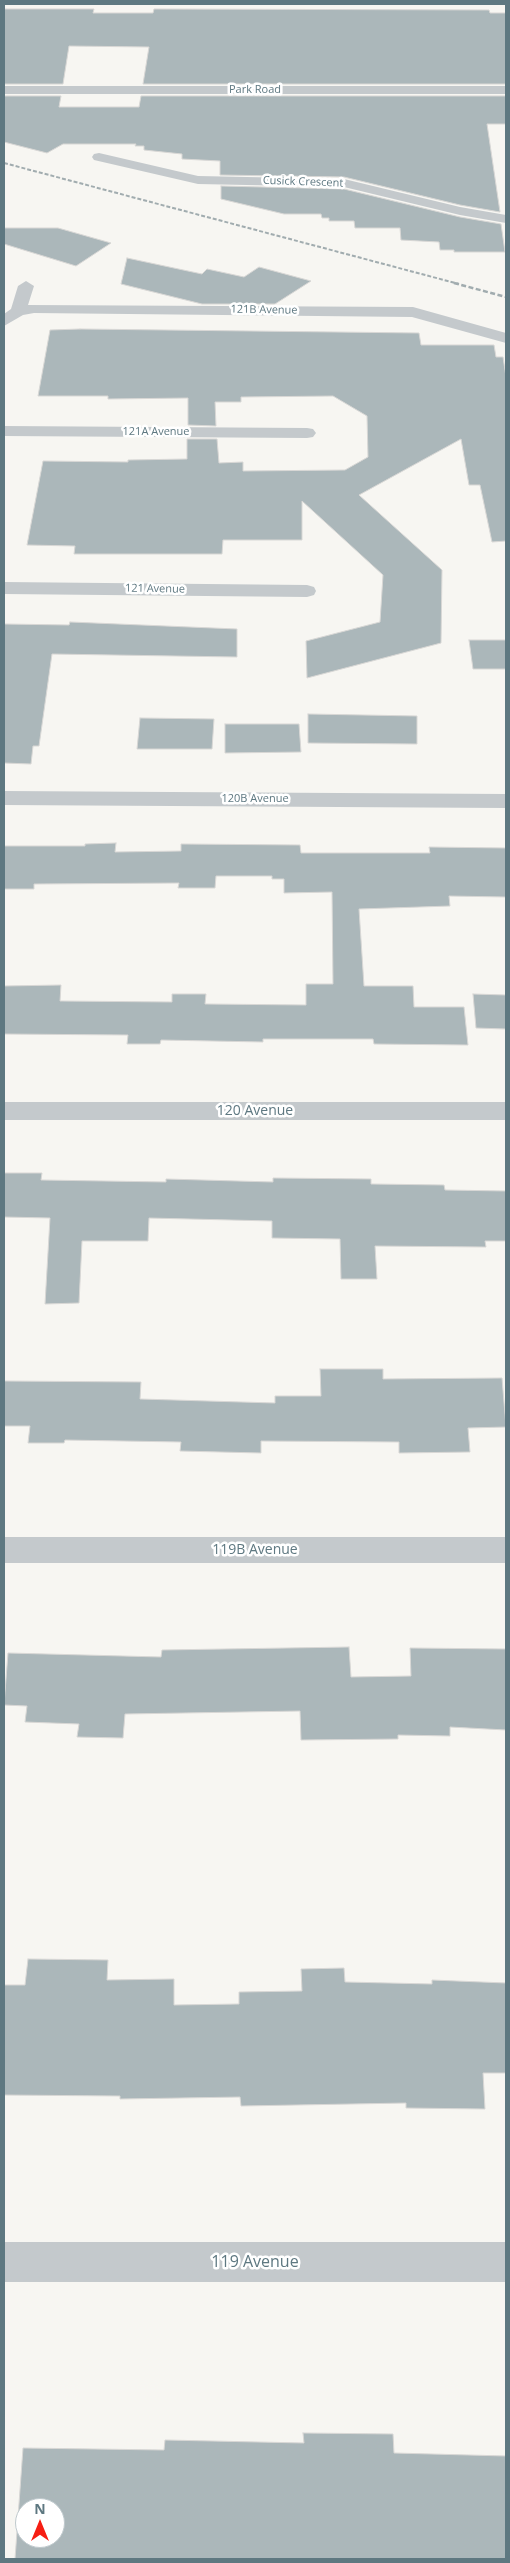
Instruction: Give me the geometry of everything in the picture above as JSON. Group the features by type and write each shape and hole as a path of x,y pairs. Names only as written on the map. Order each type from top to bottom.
{"street":[{"name":"Park Road","path":"4,90 506,90"},
{"name":"Cusick Crescent","path":"99,157 198,180 344,183 474,214 506,219"},
{"path":"4,320 18,311 26,286"},
{"name":"121B Avenue","path":"18,311 57,308 413,312 506,338"},
{"name":"121A Avenue","path":"4,431 307,433"},
{"name":"121 Avenue","path":"4,588 307,590"},
{"name":"120B Avenue","path":"4,798 506,801"},
{"name":"120 Avenue","path":"4,1110 506,1110"},
{"name":"119B Avenue","path":"4,1550 506,1550"},
{"name":"119 Avenue","path":"4,2262 506,2262"}],"building":[{"path":"4,9 94,9 93,13 153,13 154,9 489,10 490,13 506,13 506,84 143,84 149,47 69,46 63,84 4,84"},
{"path":"4,96 61,96 59,107 139,107 141,96 506,96 506,124 487,124 500,212 460,205 344,177 220,175 220,161 182,159 182,154 144,150 144,146 135,146 136,144 63,144 47,153 4,142"},
{"path":"221,186 344,189 460,217 501,224 505,252 454,252 454,250 440,250 439,242 401,240 400,228 355,228 354,221 329,221 329,218 322,218 321,214 284,214 221,199"},
{"path":"4,228 58,228 111,243 76,266 4,244"},
{"path":"127,258 202,274 207,269 244,277 259,267 311,281 275,304 202,304 121,284"},
{"path":"50,330 419,333 421,345 494,345 496,357 503,357 506,377 506,541 492,542 480,485 469,485 461,439 359,495 442,570 441,643 307,678 306,641 380,622 383,575 302,501 302,540 223,540 222,554 74,554 75,546 27,545 43,461 128,462 128,460 187,459 187,439 217,439 219,463 243,462 243,471 345,470 368,457 367,416 333,396 241,397 241,402 215,402 216,426 188,425 188,398 108,399 108,396 38,396"},
{"path":"70,622 237,629 237,657 52,654 39,746 33,746 31,764 4,763 4,624 69,625"},
{"path":"469,640 506,640 506,669 473,669"},
{"path":"308,714 417,716 417,744 308,743"},
{"path":"140,718 214,719 212,749 137,749"},
{"path":"225,724 299,724 301,752 225,753"},
{"path":"116,843 115,852 181,851 181,844 300,845 301,853 430,853 429,847 506,848 506,897 449,896 450,906 359,909 364,986 413,986 414,1007 464,1007 468,1045 374,1044 373,1039 263,1039 263,1042 161,1040 160,1044 127,1044 128,1035 4,1034 4,986 61,985 60,1001 172,1002 172,994 206,994 205,1004 306,1005 306,984 333,984 332,892 284,893 284,879 272,879 272,876 216,876 215,888 178,888 179,883 34,884 34,889 4,889 4,846 85,846 85,844"},
{"path":"473,994 506,995 506,1029 476,1028"},
{"path":"4,1173 42,1173 41,1180 166,1182 166,1179 273,1182 273,1178 371,1179 371,1184 444,1185 445,1190 506,1191 506,1241 485,1241 486,1247 375,1246 377,1279 341,1279 340,1239 272,1238 272,1221 149,1218 148,1241 82,1241 79,1303 45,1304 50,1218 4,1217"},
{"path":"320,1369 383,1369 383,1379 502,1378 506,1427 468,1428 470,1452 399,1453 399,1442 261,1441 261,1453 180,1451 181,1442 65,1440 64,1443 28,1443 30,1426 4,1426 4,1381 141,1382 140,1399 275,1403 275,1396 321,1396"},
{"path":"349,1647 351,1677 411,1676 410,1648 506,1649 506,1730 450,1727 450,1736 398,1735 398,1739 301,1740 300,1711 125,1714 123,1738 77,1737 79,1724 25,1722 27,1706 4,1705 8,1653 161,1657 162,1650"},
{"path":"28,1959 108,1960 107,1980 174,1979 174,2005 239,2004 239,1992 302,1991 301,1969 344,1968 345,1982 432,1984 432,1980 506,1983 506,2073 483,2073 485,2109 406,2108 406,2103 241,2106 240,2097 120,2099 120,2096 4,2095 4,1985 25,1985"},
{"path":"303,2433 393,2434 394,2453 506,2456 506,2559 15,2559 16,2548 65,2548 65,2498 19,2498 23,2448 164,2450 165,2440 304,2443"}],"railway":[{"path":"4,163 459,284"},
{"path":"454,283 506,297"}]}
